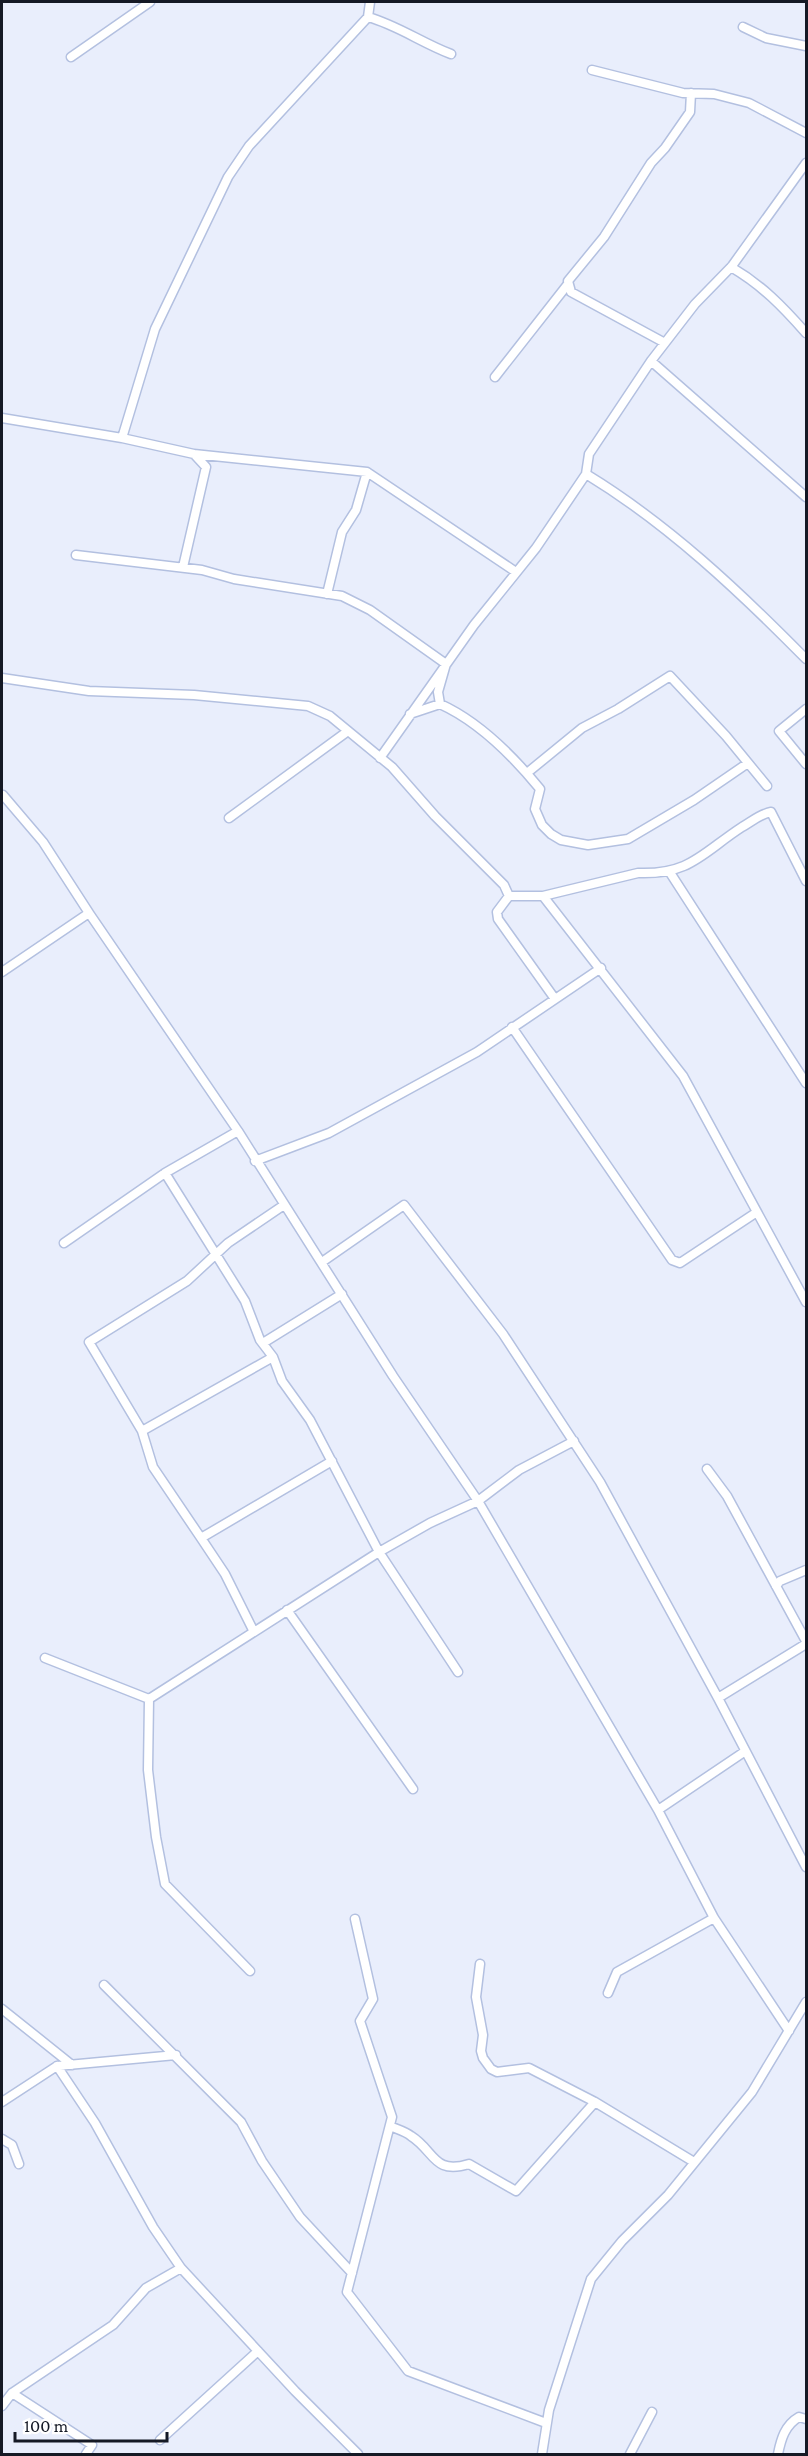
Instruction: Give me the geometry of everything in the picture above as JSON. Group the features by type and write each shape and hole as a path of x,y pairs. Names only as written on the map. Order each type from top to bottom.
{"street":[{"path":"71,57 150,2"},
{"path":"122,438 155,329 228,177 249,146 368,17 370,2"},
{"path":"368,17 388,23 408,36 451,54"},
{"path":"744,27 766,38 807,45"},
{"path":"591,70 691,93 714,94 749,104 807,133"},
{"path":"495,377 568,284 690,112 691,93"},
{"path":"380,758 409,714 516,572 586,474 589,454 651,361 695,304 731,267 807,163"},
{"path":"731,267 754,280 781,303 807,333"},
{"path":"568,284 571,292 665,343"},
{"path":"651,361 807,496"},
{"path":"2,418 122,438 194,454 368,472 516,572"},
{"path":"183,567 206,466 194,454"},
{"path":"327,594 342,532 356,510 368,472"},
{"path":"586,474 623,496 744,596 807,659"},
{"path":"76,555 183,567 234,579 342,596 370,610 446,664"},
{"path":"440,704 438,692 446,664"},
{"path":"527,773 582,728 618,709 670,676 768,786"},
{"path":"2,678 89,691 308,706 330,716 380,758 504,885 509,897"},
{"path":"409,714 440,704 462,714 492,738 540,789 535,809 542,825 561,840 588,845 628,838 694,800 748,764"},
{"path":"807,709 779,731 807,764"},
{"path":"229,818 348,731"},
{"path":"3,795 44,842 89,913 238,1131 393,1376 478,1501 658,1810 714,1918 789,2031"},
{"path":"555,999 498,919 497,912 509,897 543,896 638,873 669,871 688,866 729,836 771,812 807,881"},
{"path":"669,871 807,1083"},
{"path":"543,896 683,1076 712,1125 807,1302"},
{"path":"2,972 89,913"},
{"path":"255,1161 329,1133 477,1052 601,968"},
{"path":"512,1027 672,1260 680,1263 757,1212"},
{"path":"64,1243 165,1173 238,1131"},
{"path":"165,1173 215,1257 245,1301 260,1340 273,1358 282,1381 310,1420 379,1552 458,1672"},
{"path":"253,1630 225,1574 153,1467 142,1431 89,1342 187,1281 228,1244 284,1205"},
{"path":"321,1262 405,1205 503,1334 600,1482 807,1867"},
{"path":"263,1343 342,1293"},
{"path":"142,1431 273,1358"},
{"path":"149,1699 253,1630 379,1552 430,1523 478,1501 519,1470 574,1441"},
{"path":"201,1538 332,1461"},
{"path":"707,1469 727,1496 807,1642 718,1698"},
{"path":"776,1586 780,1581 807,1570"},
{"path":"287,1610 413,1789"},
{"path":"45,1658 149,1699"},
{"path":"149,1699 148,1770 156,1837 165,1884 249,1971"},
{"path":"658,1810 744,1752"},
{"path":"608,1993 617,1972 714,1918"},
{"path":"355,1919 373,1999 360,2021 392,2117 347,2292 408,2371 546,2423"},
{"path":"480,1964 476,1997 483,2035 481,2051 486,2063 497,2072 529,2068 595,2102 694,2162"},
{"path":"104,1984 240,2122 262,2161 300,2217 352,2272"},
{"path":"542,2454 546,2423 591,2279 604,2261 668,2195 752,2092 807,2002"},
{"path":"2,2009 72,2065"},
{"path":"2,2102 57,2066 176,2055"},
{"path":"57,2066 95,2123 153,2227 181,2268 358,2454"},
{"path":"390,2126 412,2136 436,2163 456,2168 470,2164 516,2192 595,2102"},
{"path":"2,2139 12,2145 19,2164"},
{"path":"2,2406 12,2393 113,2325 146,2288 181,2268"},
{"path":"160,2440 258,2351"},
{"path":"12,2393 92,2445 86,2454"},
{"path":"630,2454 652,2412"},
{"path":"778,2454 780,2441 790,2422 799,2417 807,2419"}]}
